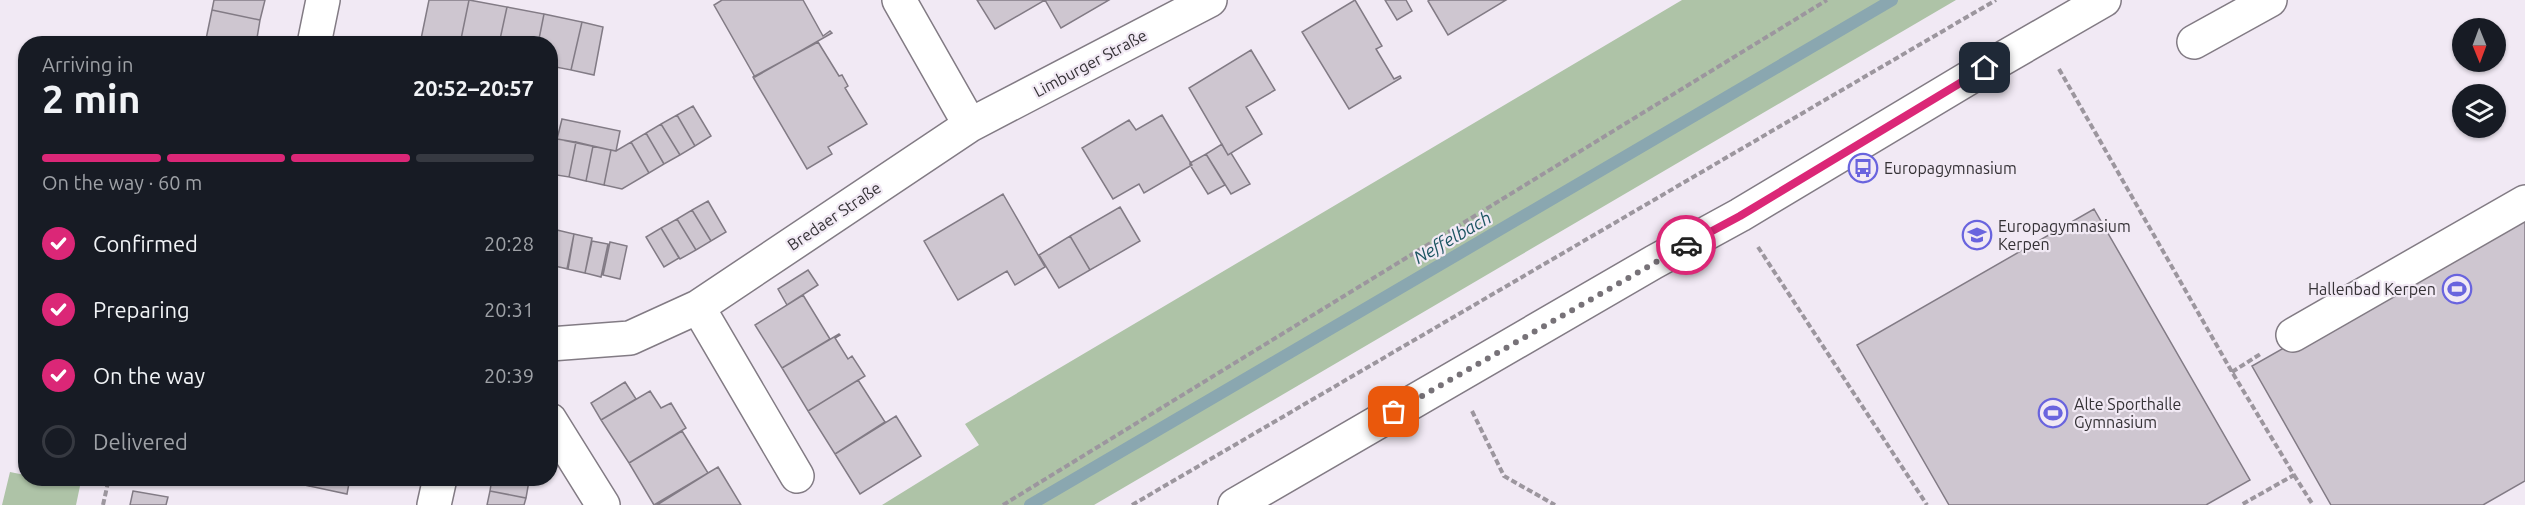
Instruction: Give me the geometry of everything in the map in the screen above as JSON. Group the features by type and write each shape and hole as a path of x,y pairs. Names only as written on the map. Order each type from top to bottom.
{"street":[{"path":"316,36 323,0"},
{"path":"898,0 970,125"},
{"name":"Limburger Straße","path":"970,125 1210,0"},
{"path":"1235,505 1654,262 1740,216 2104,0"},
{"path":"2194,42 2270,0"},
{"name":"Bredaer Straße","path":"558,351 630,338 698,307 970,125"},
{"path":"2294,335 2525,202"},
{"path":"698,307 797,476"},
{"path":"558,433 603,505"},
{"path":"434,505 438,486"}],"path":[{"path":"1003,505 1827,0"},
{"path":"1132,505 1996,0"},
{"path":"2040,37 2232,372 2313,505"},
{"path":"1740,216 1928,505"},
{"path":"1455,378 1504,476 1555,505"},
{"path":"2241,505 2294,475"},
{"path":"103,505 107,486"}],"green space":[{"path":"1682,0 1956,0 1094,505 882,505 979,445 965,424"},
{"path":"10,472 18,474 18,486 80,486 76,505 2,505"}],"building":[{"path":"214,0 265,0 260,20 212,10"},
{"path":"429,0 469,0 462,36 422,36"},
{"path":"469,0 507,7 501,36 462,36"},
{"path":"722,0 803,0 823,36 830,31 832,33 755,77 714,5"},
{"path":"977,0 1045,0 995,29"},
{"path":"1045,0 1109,0 1061,28"},
{"path":"1355,0 1382,46 1376,49 1394,79 1400,76 1401,78 1349,109 1302,32"},
{"path":"1385,0 1406,0 1412,11 1397,20"},
{"path":"1506,0 1448,35 1428,1"},
{"path":"507,7 544,14 540,36 501,36"},
{"path":"212,10 260,20 257,36 207,36"},
{"path":"544,14 582,22 571,70 558,68 558,36 540,36"},
{"path":"582,22 603,27 594,75 571,70"},
{"path":"818,42 839,76 842,75 848,86 845,88 867,124 828,147 832,154 807,169 753,77"},
{"path":"1251,50 1275,90 1246,107 1262,134 1228,155 1189,88"},
{"path":"693,106 711,136 695,146 677,115"},
{"path":"677,115 695,146 680,155 661,124"},
{"path":"1162,115 1192,165 1144,193 1139,184 1113,199 1082,148 1129,120 1136,130"},
{"path":"562,119 620,131 616,151 558,139"},
{"path":"661,124 680,155 664,164 646,133"},
{"path":"646,133 664,164 649,173 631,142"},
{"path":"558,139 576,142 569,177 558,175"},
{"path":"576,142 593,146 586,181 569,177"},
{"path":"631,142 649,173 622,189 604,185 611,150 616,151"},
{"path":"1222,144 1228,155 1231,153 1250,184 1231,194 1206,154"},
{"path":"593,146 611,150 604,185 586,181"},
{"path":"1206,154 1225,185 1208,194 1190,165"},
{"path":"1003,194 1045,267 1015,285 1007,271 958,300 924,241"},
{"path":"708,201 726,232 711,241 692,210"},
{"path":"1120,207 1140,241 1090,270 1070,236"},
{"name":"Alte Sporthalle Gymnasium","path":"2094,209 2250,480 2206,505 1949,505 1857,345"},
{"path":"692,210 711,241 696,250 677,219"},
{"name":"Hallenbad Kerpen","path":"2525,212 2525,481 2483,505 2331,505 2252,366"},
{"path":"677,219 696,250 680,259 661,228"},
{"path":"661,228 679,258 664,267 646,237"},
{"path":"558,230 574,234 568,269 558,267"},
{"path":"574,234 592,238 585,273 567,269"},
{"path":"1070,236 1090,270 1059,288 1039,255"},
{"path":"592,241 608,244 601,277 585,273"},
{"path":"610,242 627,246 620,279 603,275"},
{"path":"808,270 818,285 787,305 778,289"},
{"path":"803,295 830,339 782,368 755,325"},
{"path":"839,334 835,338 848,359 852,356 865,376 808,411 782,368"},
{"path":"858,380 885,422 835,454 808,411"},
{"path":"625,382 636,399 601,420 591,403"},
{"path":"650,391 661,408 671,403 686,428 629,463 601,420"},
{"path":"896,416 921,456 860,494 835,454"},
{"path":"682,431 708,473 654,505 629,463"},
{"path":"718,467 741,505 657,505 708,473"},
{"path":"309,486 348,486 347,494"},
{"path":"491,486 528,486 526,498 490,491"},
{"path":"133,491 168,497 166,505 130,505"},
{"path":"490,491 526,498 524,505 487,505"}],"waterway":[{"name":"Neffelbach","path":"1030,505 1892,0"}],"way so far":[{"path":"1394,412 1686,245"}],"place":[{"name":"Europagymnasium","path":"1863,168"},
{"name":"Europagymnasium Kerpen","path":"1977,235"},
{"name":"Hallenbad Kerpen","path":"2457,289"},
{"name":"Alte Sporthalle Gymnasium","path":"2053,413"}],"route":[{"path":"1686,245 1740,216 1985,68"}]}
